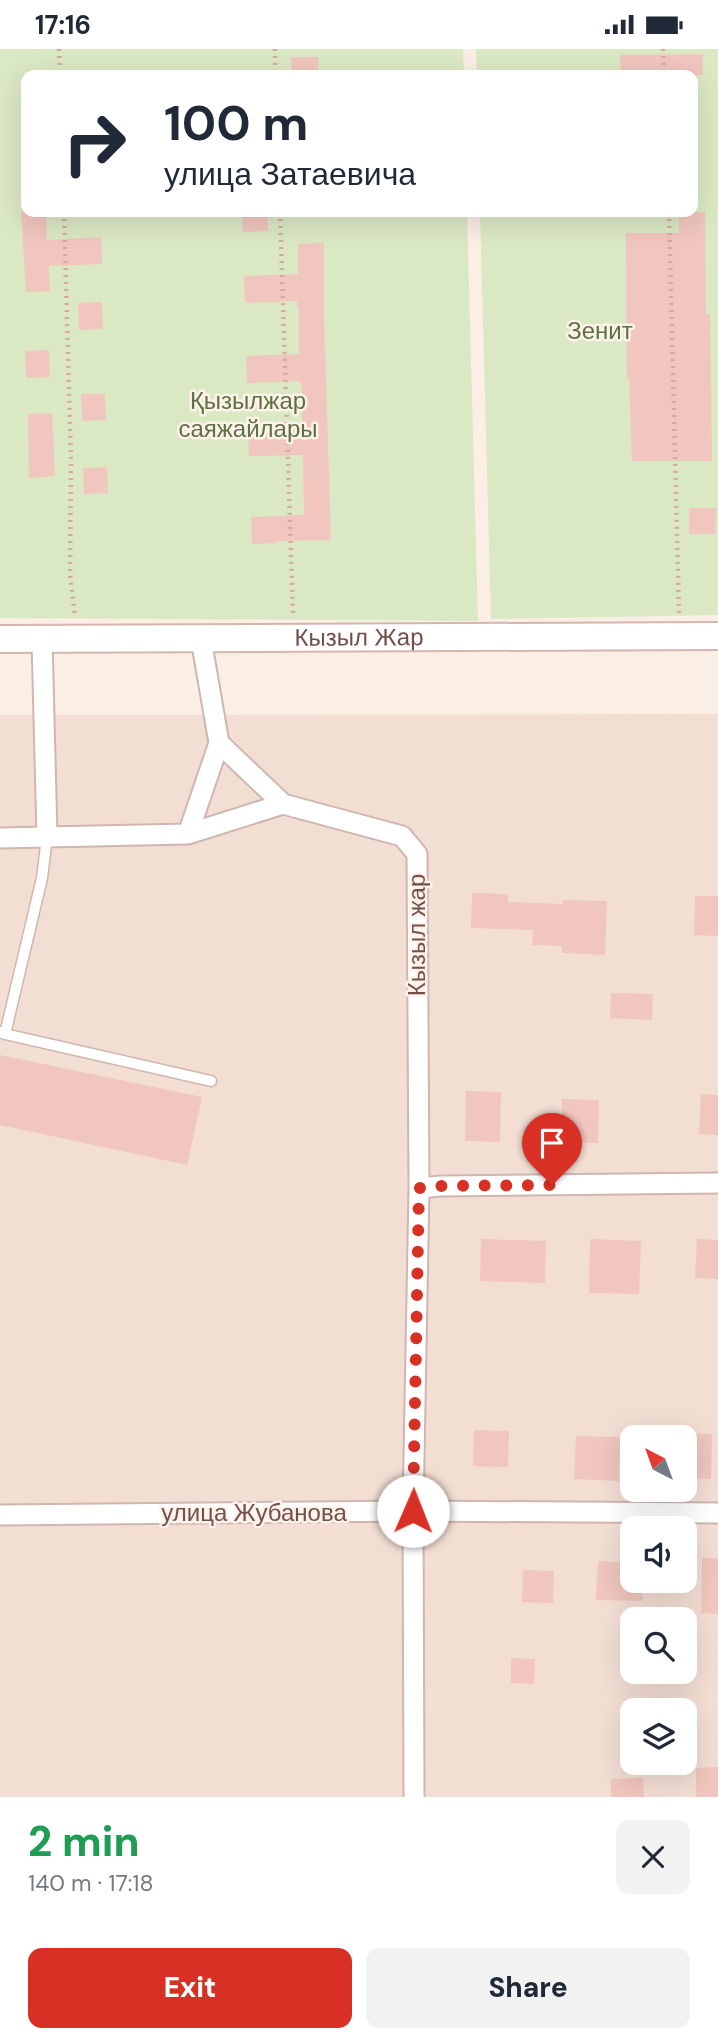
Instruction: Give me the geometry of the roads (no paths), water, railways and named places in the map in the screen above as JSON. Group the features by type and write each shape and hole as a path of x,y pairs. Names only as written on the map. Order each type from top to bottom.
{"main road":[{"name":"Кызыл Жар","path":"0,639 718,636"}],"street":[{"path":"43,639 47,837"},
{"path":"188,834 219,743 201,639"},
{"name":"Кызыл жар","path":"219,743 283,804 402,836 417,854 419,1188 413,1511 414,1797"},
{"path":"0,838 188,834 283,804"},
{"path":"419,1188 718,1183"},
{"name":"улица Жубанова","path":"0,1515 413,1511 718,1513"}],"lane":[{"path":"47,837 42,878 2,1033 211,1081"}],"park label":[{"name":"Зенит","path":"600,331"},
{"name":"Қызылжар саяжайлары","path":"248,415"}]}
